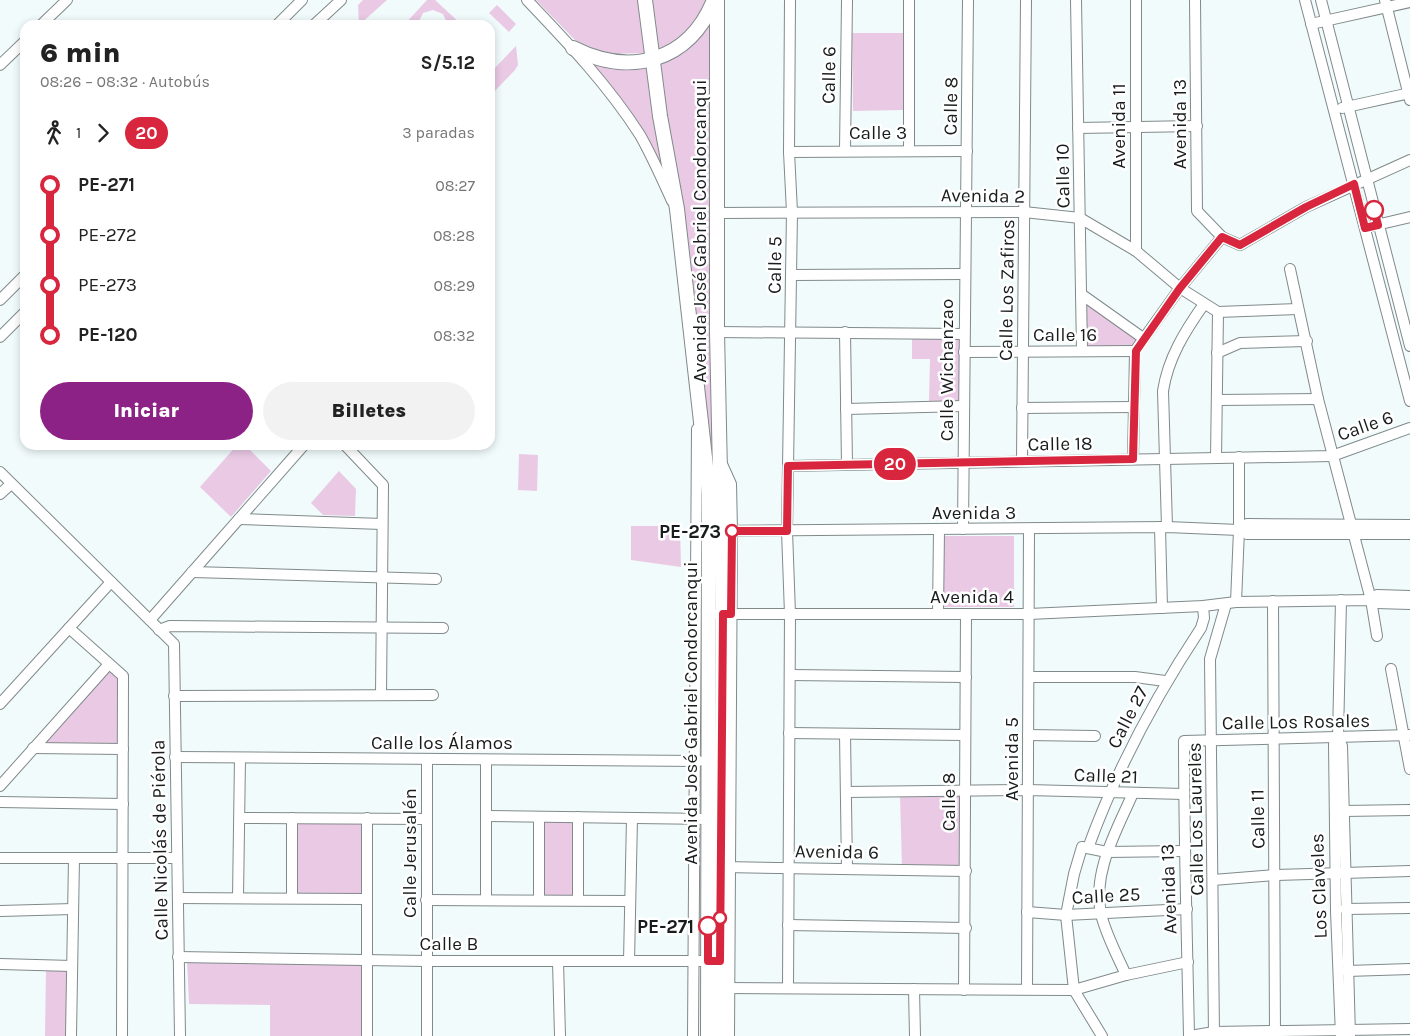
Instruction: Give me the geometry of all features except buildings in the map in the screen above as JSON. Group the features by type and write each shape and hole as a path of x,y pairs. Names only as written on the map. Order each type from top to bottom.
{"highway":[{"name":"Avenida José Gabriel Condorcanqui","path":"645,0 652,60 676,209 699,390 709,493 721,531"},
{"path":"573,48 591,57 611,62 632,63 652,60 674,50 693,35 708,16 716,0"},
{"name":"Avenida José Gabriel Condorcanqui","path":"708,1036 720,867 721,462 717,332 719,213 716,0"},
{"name":"Avenida José Gabriel Condorcanqui","path":"720,867 709,819 709,762 721,614"},
{"name":"Avenida José Gabriel Condorcanqui","path":"714,961 724,988 720,1036"}],"street":[{"path":"46,20 67,0"},
{"path":"282,20 302,0"},
{"path":"319,20 340,0"},
{"path":"528,0 573,48 610,92 641,137 676,209"},
{"name":"Calle 5","path":"788,988 790,614 787,531 792,212 789,152 790,0"},
{"name":"Calle 6","path":"845,150 847,0"},
{"path":"909,0 909,150"},
{"name":"Calle 8","path":"965,212 968,0"},
{"name":"Calle Los Zafiros","path":"1022,461 1026,0"},
{"name":"Calle 10","path":"1076,0 1082,351"},
{"name":"Avenida 11","path":"1136,0 1136,251"},
{"name":"Avenida 13","path":"1195,0 1197,211 1222,237"},
{"path":"1305,0 1410,402"},
{"path":"1321,0 1378,225 1407,319 1410,346"},
{"path":"1311,24 1386,3 1410,2"},
{"path":"1334,110 1410,95 1386,3"},
{"path":"0,65 20,46"},
{"path":"1078,128 1197,126"},
{"name":"Calle 3","path":"789,152 967,150"},
{"path":"1133,459 1136,351 1143,338 1180,288 1222,237 1240,245 1306,207 1366,178 1410,160"},
{"name":"Calle Wichanzao","path":"963,529 965,212"},
{"name":"Avenida 2","path":"719,213 1024,212 1080,218 1136,251 1180,288 1218,312"},
{"path":"1365,228 1410,217"},
{"path":"1290,269 1318,399 1371,600 1377,636"},
{"path":"791,275 964,274"},
{"path":"0,300 20,280"},
{"path":"1081,294 1143,338"},
{"path":"1162,608 1165,459 1163,391 1166,370 1186,329 1204,304"},
{"path":"1216,458 1218,312 1298,309"},
{"path":"0,337 20,317"},
{"path":"1389,322 1407,319"},
{"path":"717,332 964,334"},
{"path":"845,332 847,465"},
{"path":"1217,353 1240,343 1307,341"},
{"name":"Calle 16","path":"964,352 1136,351"},
{"name":"Avenida José Gabriel Condorcanqui","path":"693,1036 696,483 699,390"},
{"path":"1216,400 1318,399"},
{"path":"846,409 964,406"},
{"path":"1022,408 1133,407"},
{"name":"Calle 6","path":"1332,456 1410,428"},
{"path":"150,620 300,450"},
{"path":"350,450 383,485 381,696"},
{"name":"Calle 18","path":"788,466 1332,456"},
{"name":"Calle Los Laureles","path":"1214,1034 1210,659 1231,603 1239,530 1239,457"},
{"path":"0,472 160,630 170,626 442,628"},
{"path":"0,494 11,484"},
{"path":"239,519 382,524"},
{"name":"Avenida 3","path":"1239,530 1247,524 1410,525"},
{"name":"Avenida 3","path":"721,531 1164,527 1239,530 1246,534 1410,534"},
{"path":"938,614 939,529"},
{"name":"Avenida 5","path":"1027,989 1029,529"},
{"name":"Avenida José Gabriel Condorcanqui","path":"721,531 721,614"},
{"path":"192,572 436,579"},
{"path":"0,704 111,582"},
{"path":"1371,600 1377,595 1410,596"},
{"name":"Los Claveles","path":"1340,600 1338,737 1342,746 1343,811 1340,873 1345,909 1347,971 1345,1033"},
{"path":"1371,600 1376,603 1410,604"},
{"name":"Avenida 4","path":"721,614 1029,614 1273,601 1371,600"},
{"name":"Calle 11","path":"1273,601 1276,1033"},
{"name":"Calle 27","path":"1066,915 1074,874 1082,847 1088,848 1109,792 1165,681 1201,628 1204,618 1203,606"},
{"name":"Calle 8","path":"964,990 966,928 966,614"},
{"path":"69,628 123,676 122,1036"},
{"name":"Calle Nicolás de Piérola","path":"160,630 174,644 180,1036"},
{"path":"1,783 109,664"},
{"path":"1391,669 1407,735 1410,769"},
{"path":"790,675 966,677"},
{"path":"1029,677 1135,677 1165,681"},
{"path":"174,696 433,695"},
{"path":"789,733 965,735"},
{"path":"846,734 846,869"},
{"path":"1028,735 1095,736"},
{"name":"Calle Los Rosales","path":"1184,741 1407,735"},
{"name":"Los Claveles","path":"1338,737 1334,744 1345,1033"},
{"name":"Avenida 13","path":"1184,741 1184,851 1189,1036"},
{"path":"33,748 123,749"},
{"name":"Calle los Álamos","path":"175,757 709,762"},
{"path":"238,898 240,758"},
{"name":"Calle Jerusalén","path":"426,760 427,1036"},
{"path":"486,760 486,900"},
{"name":"Calle 21","path":"846,792 1028,790 1184,794"},
{"path":"1126,974 1100,912 1099,885 1107,852 1133,793"},
{"path":"0,802 123,804"},
{"path":"1343,811 1410,810"},
{"path":"486,816 709,819"},
{"path":"539,817 539,900"},
{"path":"578,817 578,900"},
{"path":"240,818 426,818"},
{"path":"292,818 292,898"},
{"path":"367,818 368,1036"},
{"path":"629,961 632,818"},
{"path":"1088,848 1107,852 1184,851"},
{"path":"0,858 177,858"},
{"path":"71,1036 74,858"},
{"name":"Avenida José Gabriel Condorcanqui","path":"720,867 724,988 729,1036"},
{"name":"Avenida 6","path":"720,867 966,871"},
{"path":"1213,880 1276,875 1410,871"},
{"path":"178,898 367,899"},
{"path":"426,900 630,901"},
{"path":"1345,909 1410,908"},
{"path":"0,911 73,909"},
{"name":"Calle 25","path":"1027,912 1066,915 1187,909"},
{"path":"1066,915 1074,990 1102,1036"},
{"path":"788,925 966,928"},
{"name":"Calle B","path":"178,957 426,961 714,961"},
{"path":"558,961 560,1036"},
{"path":"724,988 1074,990 1126,974 1188,962"},
{"path":"0,964 72,966"},
{"path":"1347,971 1410,969"},
{"path":"914,989 915,1036"},
{"path":"1189,1036 1214,1034 1345,1033 1410,1029"}],"shaded area":[{"path":"363,0 387,0 365,20 359,20 358,5"},
{"path":"427,0 435,0 457,20 446,20 443,14 433,10 423,13 420,20 409,20"},
{"path":"536,0 640,0 645,53 606,54 575,40"},
{"path":"652,0 708,0 693,25 656,53"},
{"path":"497,5 516,24 509,32 489,13"},
{"path":"712,15 712,479 658,62"},
{"path":"852,33 903,33 903,110 853,111"},
{"path":"516,46 518,65 495,91 495,68"},
{"path":"590,62 618,69 632,69 647,65 667,182 644,131"},
{"path":"1081,294 1143,338 1135,351 1082,351"},
{"path":"912,337 961,338 960,402 929,401 930,359 912,359"},
{"path":"233,450 250,450 271,471 231,517 200,487"},
{"path":"519,454 538,455 537,491 518,490"},
{"path":"339,471 356,489 355,516 323,515 311,503"},
{"path":"631,526 680,526 681,567 631,560"},
{"path":"941,536 1014,536 1014,607 941,607"},
{"path":"109,669 120,678 120,745 39,746"},
{"path":"900,796 959,796 959,866 902,867"},
{"path":"295,822 362,823 362,895 295,896"},
{"path":"542,822 574,822 574,897 543,897"},
{"path":"187,960 364,962 364,1036 270,1036 270,1005 189,1004"},
{"path":"46,970 69,970 67,1036 45,1036"}],"bus line":[{"name":"20","path":"708,926 708,961 720,961 723,614 731,614 732,531 787,531 788,466 1133,459 1136,351 1143,338 1180,288 1222,237 1240,245 1306,207 1354,184 1365,228 1378,225 1374,210"}],"place":[{"name":"PE-273","path":"732,531"},
{"name":"PE-271","path":"708,926"}]}
